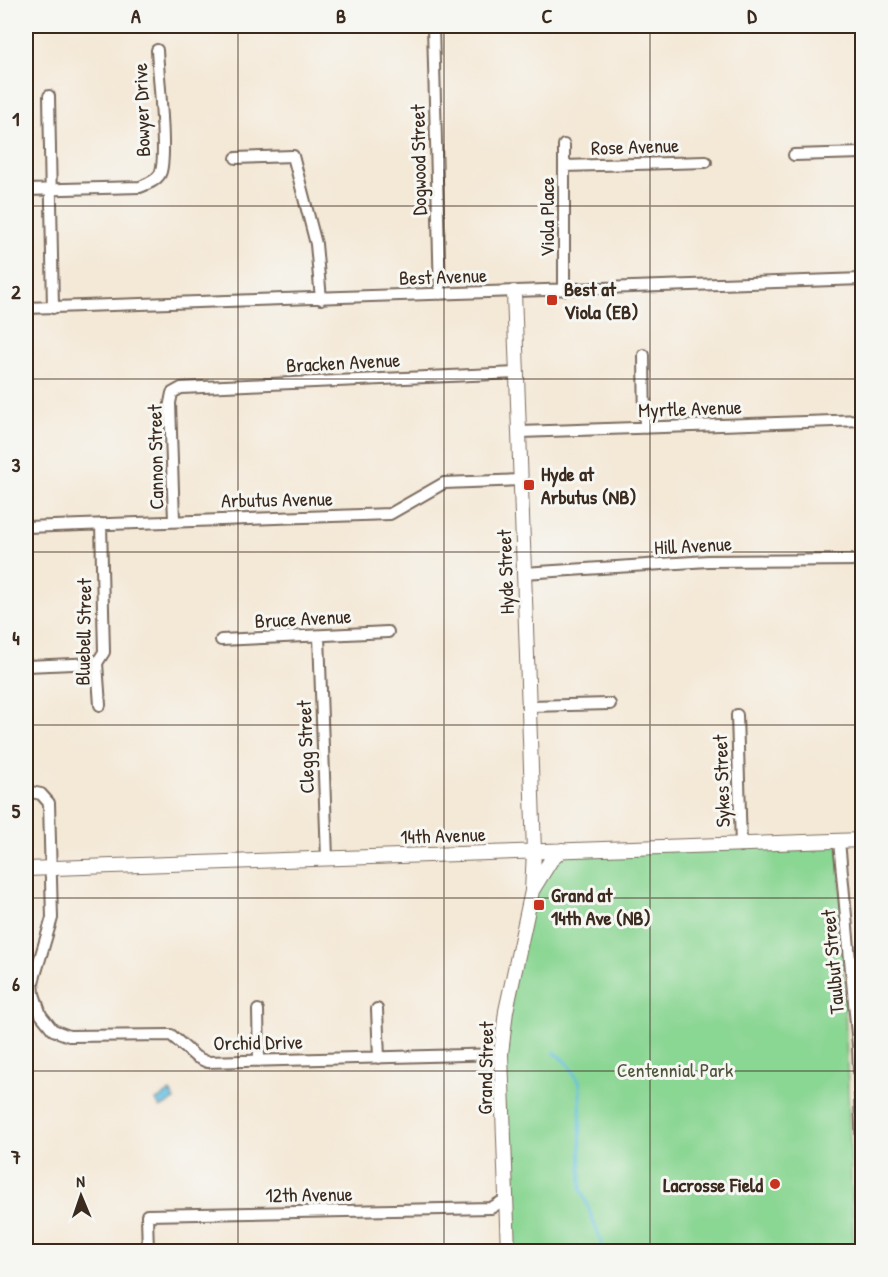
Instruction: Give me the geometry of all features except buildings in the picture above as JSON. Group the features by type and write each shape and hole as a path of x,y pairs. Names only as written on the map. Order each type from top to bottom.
{"street":[{"name":"Dogwood Street","path":"433,26 440,294"},
{"name":"Bowyer Drive","path":"26,190 140,187 154,180 161,172 163,152 157,50"},
{"path":"49,96 53,308"},
{"name":"Viola Place","path":"564,145 564,290"},
{"path":"794,155 862,153"},
{"path":"236,158 293,156 316,244 321,299"},
{"name":"Rose Avenue","path":"564,166 706,162"},
{"name":"Best Avenue","path":"26,309 862,279"},
{"name":"Hyde Street","path":"514,292 534,851"},
{"path":"644,355 645,428"},
{"name":"Bracken Avenue","path":"172,393 181,388 517,373"},
{"name":"Cannon Street","path":"172,393 170,403 174,520"},
{"name":"Myrtle Avenue","path":"519,432 862,420"},
{"name":"Arbutus Avenue","path":"26,527 390,514 444,483 522,480"},
{"name":"Bluebell Street","path":"100,705 97,663 104,652 101,524"},
{"name":"Hill Avenue","path":"524,573 708,561 862,560"},
{"name":"Bruce Avenue","path":"221,640 388,632"},
{"name":"Clegg Street","path":"320,636 327,858"},
{"path":"26,666 97,663"},
{"path":"529,706 610,704"},
{"name":"Sykes Street","path":"737,715 741,846"},
{"name":"Orchid Drive","path":"26,791 36,792 49,803 51,925 33,982 38,1008 48,1026 69,1036 166,1034 175,1037 201,1061 501,1054"},
{"name":"14th Avenue","path":"26,868 741,846 862,840"},
{"name":"Taulbut Street","path":"839,841 858,1045 862,1151"},
{"path":"532,891 551,860 562,850"},
{"name":"Grand Street","path":"507,1251 501,1054 506,1011 532,891 534,851"},
{"path":"377,1009 379,1058"},
{"path":"258,1010 260,1061"},
{"name":"12th Avenue","path":"148,1251 147,1215 491,1208 506,1199"}],"green space":[{"name":"Centennial Park","path":"839,841 854,1251 510,1252 501,1054 534,851"}],"water":[{"path":"170,1092 175,1100 160,1108 156,1100"}],"waterway":[{"path":"554,1052 568,1064 580,1083 581,1189 601,1241 601,1252"}],"place":[{"name":"Best at Viola (EB)","path":"552,300"},
{"name":"Hyde at Arbutus (NB)","path":"529,485"},
{"name":"Grand at 14th Ave (NB)","path":"539,905"},
{"name":"Lacrosse Field","path":"775,1184"}]}
